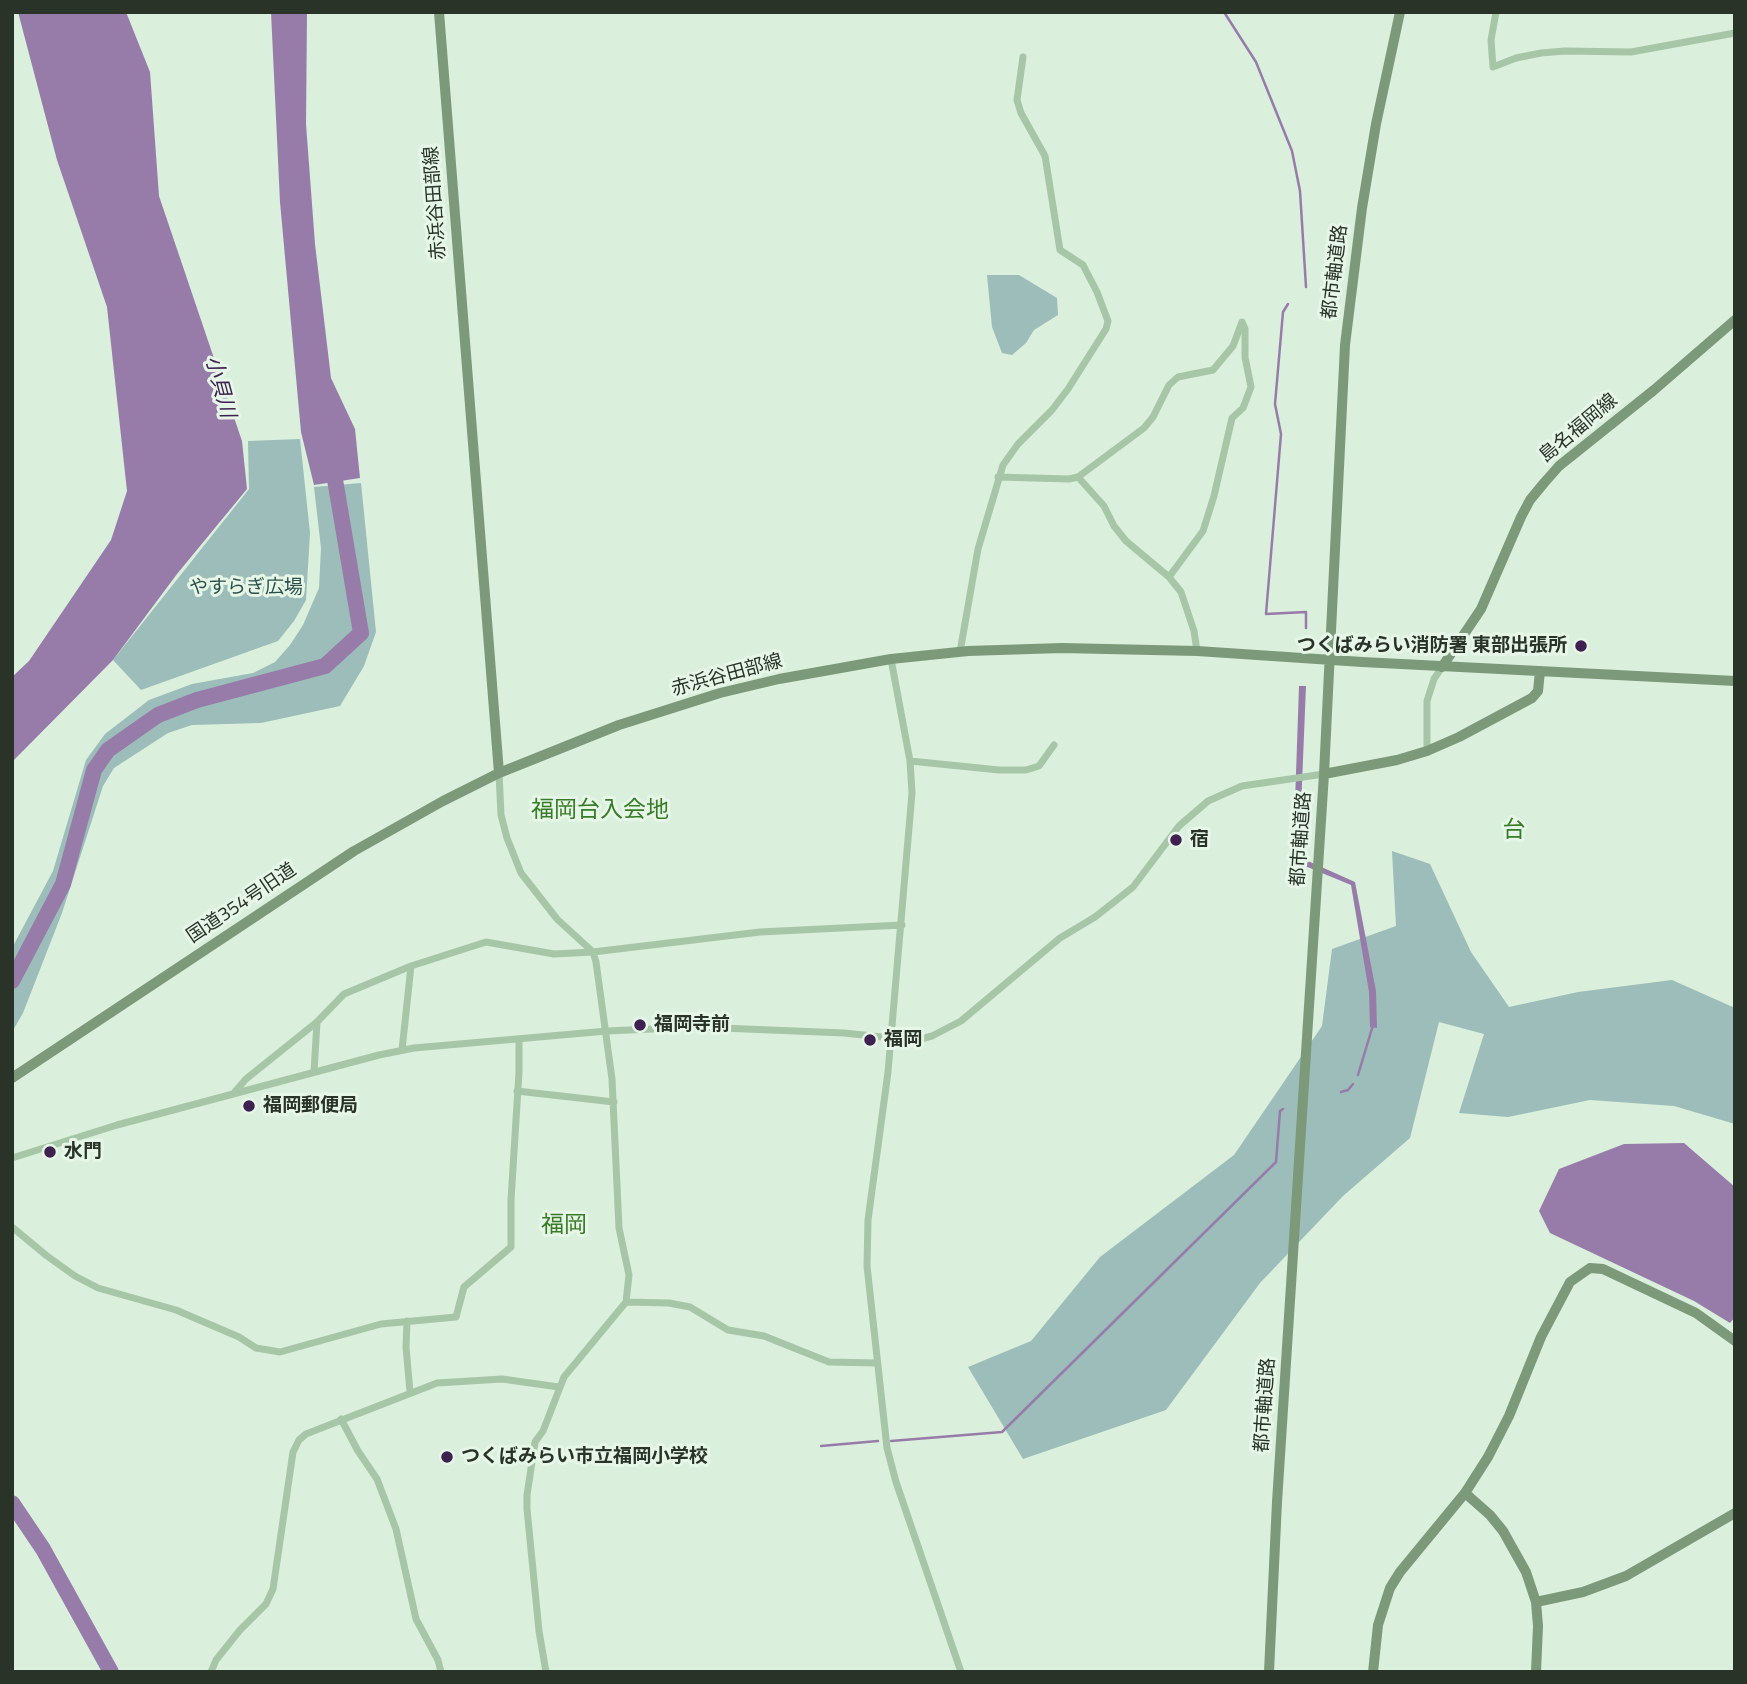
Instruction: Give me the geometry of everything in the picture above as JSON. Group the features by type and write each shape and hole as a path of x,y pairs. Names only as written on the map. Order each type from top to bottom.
{"main road":[{"name":"赤浜谷田部線","path":"439,12 499,773 619,725 720,693 802,674 891,659 960,652 1062,648 1197,652 1735,681"},
{"name":"都市軸道路","path":"1269,1672 1277,1502 1324,774 1346,345 1362,208 1374,136 1401,12"},
{"name":"島名福岡線","path":"1441,667 1481,610 1521,517 1544,483 1559,466 1654,390 1735,320"},
{"path":"1324,774 1379,764 1427,751 1532,698 1538,691 1540,671"},
{"name":"国道354号旧道","path":"12,1078 354,851 499,773"},
{"path":"1373,1672 1378,1625 1390,1588 1413,1555 1465,1493 1488,1457 1565,1289 1584,1270 1604,1269 1696,1313 1735,1341"},
{"path":"1465,1493 1490,1515 1503,1531 1526,1572 1536,1602 1536,1672"},
{"path":"1536,1602 1583,1592 1626,1576 1735,1513"}],"street":[{"path":"1496,12 1491,40 1493,67 1516,58 1541,53 1631,52 1735,33"},
{"path":"960,652 978,549 1003,465 1018,444 1052,410 1068,389 1106,329 1108,321 1083,265 1060,250 1045,156 1021,113 1017,100 1023,57"},
{"path":"998,477 1078,477 1144,428 1153,418 1169,385 1178,377 1213,370 1233,346 1242,322 1251,387 1243,408 1231,418 1214,496 1203,531 1169,577"},
{"path":"1078,477 1104,506 1114,526 1126,541 1169,577 1185,601 1197,652"},
{"path":"891,659 910,761 912,793 892,1038 866,1244 883,1434 961,1672"},
{"path":"1427,751 1427,701 1441,667"},
{"path":"910,761 979,769 1026,770 1040,766 1054,745"},
{"path":"499,773 501,815 521,873 557,919 593,952 607,1031 614,1102 619,1228 629,1275 626,1302 564,1377 543,1431 535,1442 527,1495 539,1631 546,1672"},
{"path":"12,1158 117,1125 402,1050 607,1031 732,1028 921,1039 945,1031 961,1021 1060,938 1096,917 1133,887 1179,826 1209,801 1242,786 1324,774"},
{"path":"232,1094 246,1079 317,1022 345,994 411,966 486,943 554,954 593,952 760,932 902,925"},
{"path":"402,1050 411,966"},
{"path":"314,1072 317,1022"},
{"path":"12,1227 75,1276 99,1288 176,1310 239,1337 256,1348 280,1352 381,1324 456,1317 464,1287 511,1247 519,1040"},
{"path":"517,1091 614,1102"},
{"path":"626,1302 669,1303 690,1307 728,1329 764,1336 829,1362 876,1363"},
{"path":"407,1321 410,1392"},
{"path":"211,1672 216,1661 240,1630 266,1604 273,1589 293,1452 299,1440 306,1434 410,1392 454,1380 502,1379 559,1387"},
{"path":"341,1419 377,1479 396,1529 416,1619 438,1660 441,1672"}],"green space":[{"path":"987,275 1019,275 1057,298 1058,315 1034,330 1026,343 1012,355 1002,353 992,327"},
{"name":"やすらぎ広場","path":"300,439 310,533 306,600 294,621 278,641 141,690 113,660 249,489 248,441"},
{"path":"361,483 376,632 364,666 340,706 261,723 192,725 168,733 114,768 103,786 62,913 23,1013 12,1032 12,948 53,871 86,760 105,734 149,700 192,684 253,673 275,662 303,625 319,588 321,548 314,487"},
{"path":"1392,851 1430,864 1471,952 1509,1007 1578,992 1672,980 1735,1008 1735,1124 1674,1106 1590,1100 1508,1117 1459,1113 1484,1034 1439,1022 1410,1138 1343,1196 1260,1283 1166,1410 1023,1459 968,1367 1031,1341 1100,1257 1234,1155 1322,1026 1332,949 1396,926"}],"water":[{"name":"小貝川","path":"18,12 126,12 150,72 159,196 242,441 247,489 177,574 113,660 12,762 12,677 29,661 111,540 127,491 107,307 57,160"},
{"path":"271,12 307,12 306,124 315,244 331,378 355,429 360,478 314,485 301,432 280,202"},
{"path":"1299,686 1306,686 1299,857 1355,882 1376,991 1377,1028 1370,1027 1369,992 1351,885 1293,861"},
{"path":"1684,1143 1735,1187 1735,1317 1730,1323 1694,1301 1550,1233 1539,1211 1559,1169 1624,1144"}],"waterway":[{"path":"1224,12 1256,62 1292,151 1300,191 1306,287"},
{"path":"1288,304 1283,312 1275,404 1281,434 1266,614 1306,612 1306,628"},
{"path":"12,981 63,884 94,770 108,750 158,715 197,700 325,666 361,633 332,462"},
{"path":"1358,1075 1373,1025"},
{"path":"1341,1092 1348,1090 1353,1084"},
{"path":"891,1441 1002,1432 1276,1162 1280,1111 1283,1109"},
{"path":"821,1446 878,1441"},
{"path":"12,1503 43,1549 111,1672"}],"place":[{"name":"つくばみらい消防署 東部出張所","path":"1581,646"},
{"name":"宿","path":"1176,840"},
{"name":"福岡寺前","path":"640,1025"},
{"name":"福岡","path":"870,1040"},
{"name":"福岡郵便局","path":"249,1106"},
{"name":"水門","path":"50,1152"},
{"name":"つくばみらい市立福岡小学校","path":"447,1457"}],"district":[{"name":"福岡台入会地","path":"600,811"},
{"name":"台","path":"1514,831"},
{"name":"福岡","path":"564,1226"}]}
